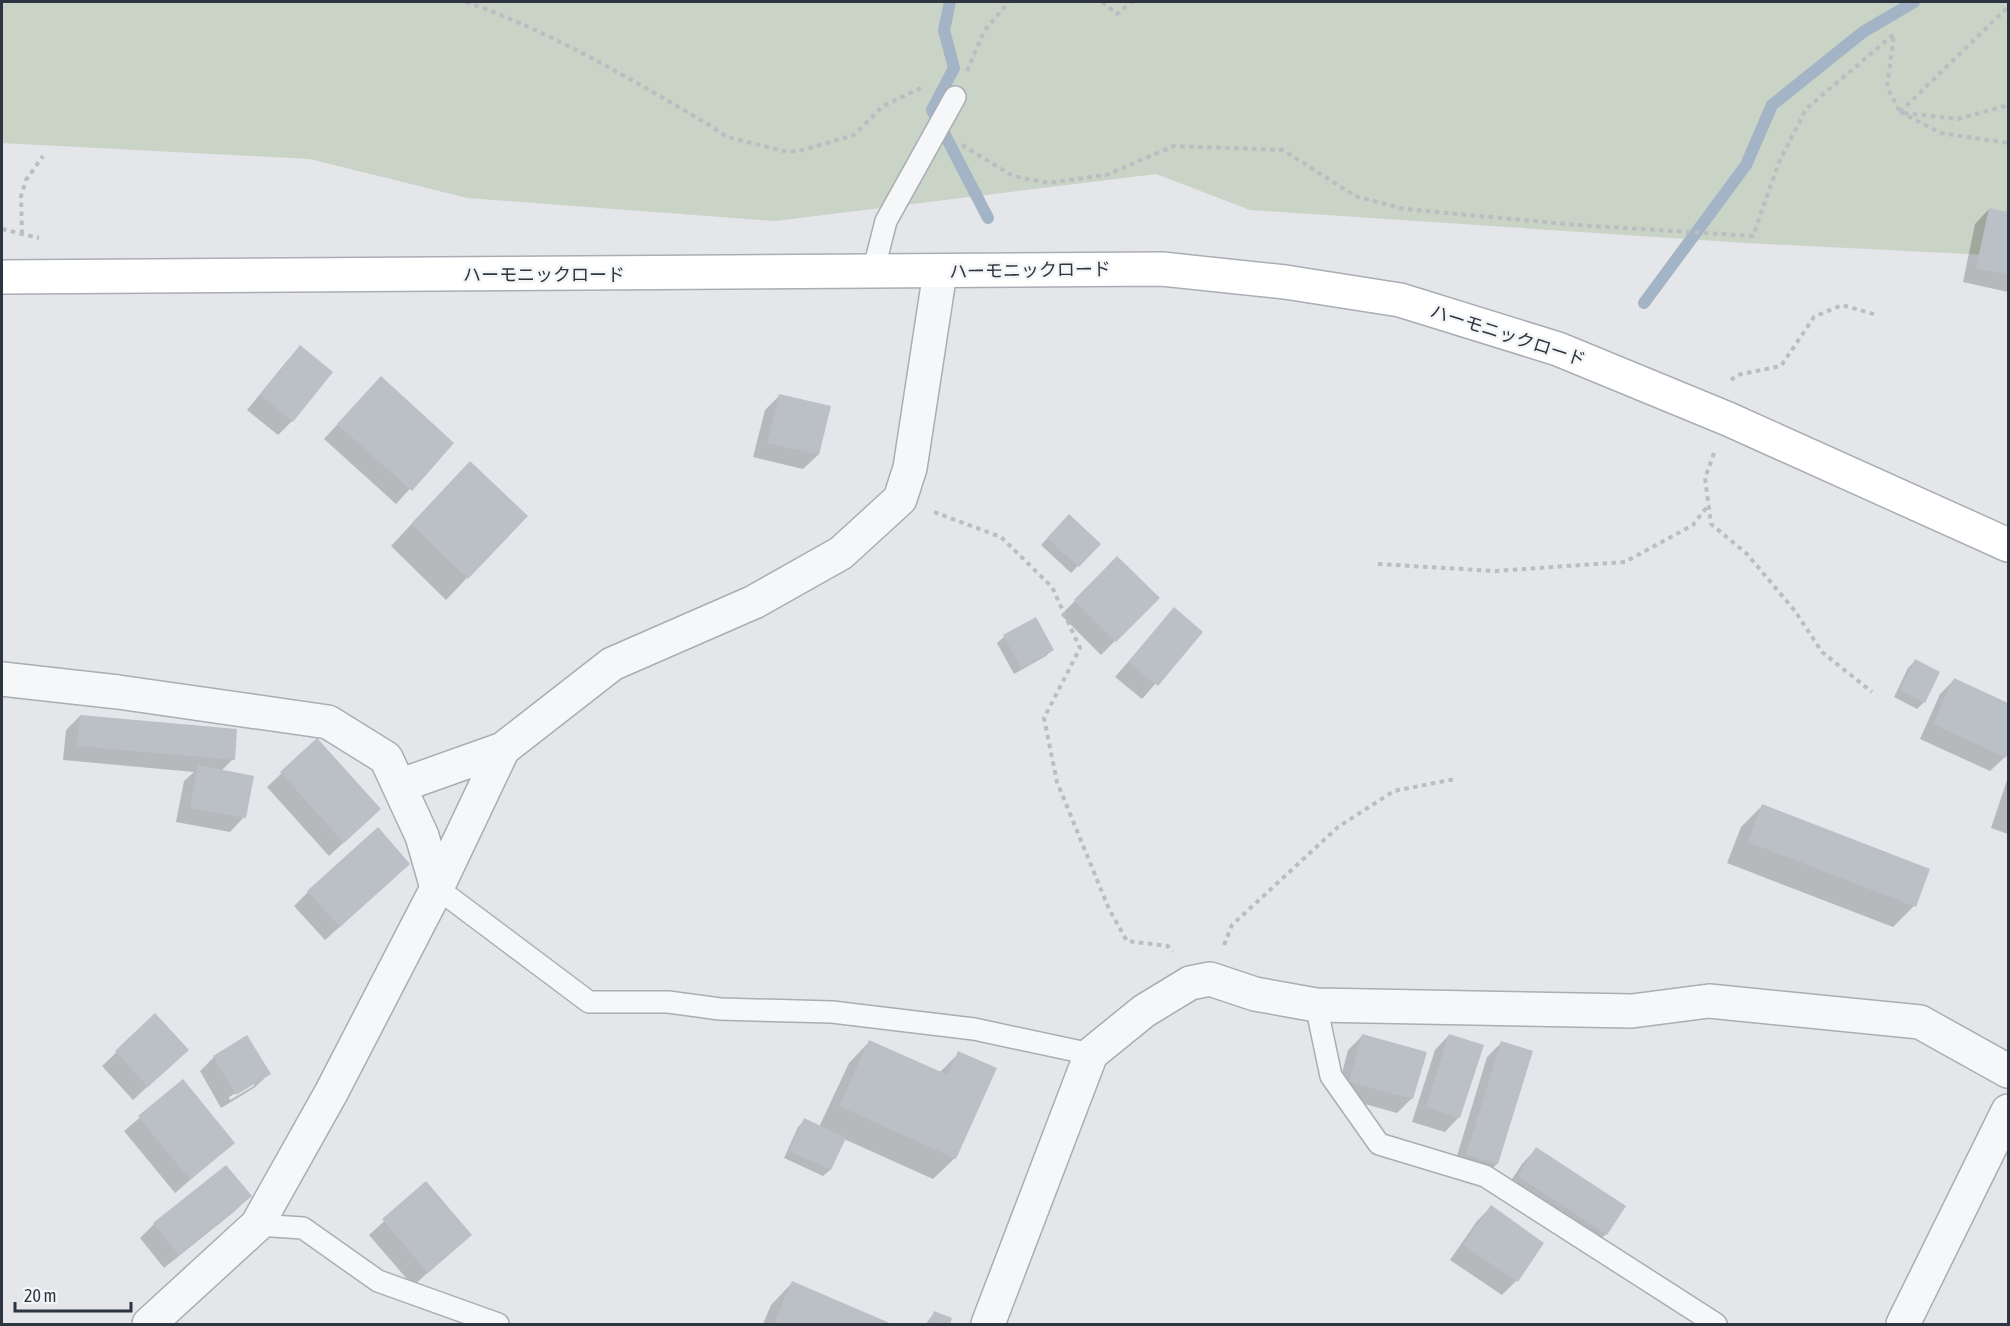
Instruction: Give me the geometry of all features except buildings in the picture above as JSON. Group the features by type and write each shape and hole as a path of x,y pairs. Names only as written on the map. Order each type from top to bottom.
{"street":[{"name":"ハーモニックロード","path":"2,277 873,273 1162,269 1285,282 1400,300 1558,348 1728,419 2008,545"},
{"path":"399,786 503,749 612,664 754,602 841,552 900,499 910,468 940,272"},
{"path":"2,679 118,692 328,722 386,758 422,836 437,888"},
{"path":"149,1324 257,1225 331,1093 437,888 503,749"},
{"path":"988,1324 1090,1053 1144,1011 1200,981 1316,1005 1632,1011 1708,1001 1920,1022 2008,1071"},
{"path":"1903,1324 2008,1111"}],"lane":[{"path":"873,273 886,221 953,101"},
{"path":"437,888 589,1002 668,1002 720,1009 832,1012 974,1029 1090,1053"},
{"path":"1316,1005 1331,1076 1379,1144 1485,1176 1716,1324"},
{"path":"257,1225 303,1228 378,1281 498,1324"}],"path":[{"path":"466,2 540,32 591,56 727,137 788,152 854,135 883,106 938,80 953,101"},
{"path":"953,101 984,31 1009,2"},
{"path":"1102,2 1117,14 1131,2"},
{"path":"1900,112 2008,7"},
{"path":"937,130 1013,176 1048,183 1106,175 1174,146 1283,150 1355,196 1404,209 1577,225 1753,236 1779,162 1806,109 1894,34 1887,87 1900,112 1941,133 2008,143"},
{"path":"1900,112 1959,119 2005,106 2008,103"},
{"path":"22,234 21,196 26,180 43,156"},
{"path":"1729,381 1737,375 1782,366 1814,317 1842,305 1877,315"},
{"path":"1728,419 1705,478 1712,524 1746,554 1795,611 1822,652 1872,692"},
{"path":"900,499 1001,537 1052,587 1080,648 1044,718 1057,782 1108,909 1127,941 1168,946 1200,981 1232,925 1338,827 1394,791 1455,779"},
{"path":"1378,564 1495,571 1625,562 1694,525 1709,504"}],"shaded area":[{"path":"2,2 2008,2 2008,256 1746,243 1250,210 1156,174 775,221 467,198 310,159 2,143"}],"waterway":[{"path":"950,2 944,30 954,68 932,110 988,218"},
{"path":"1644,303 1746,165 1772,105 1863,32 1914,2"}]}
